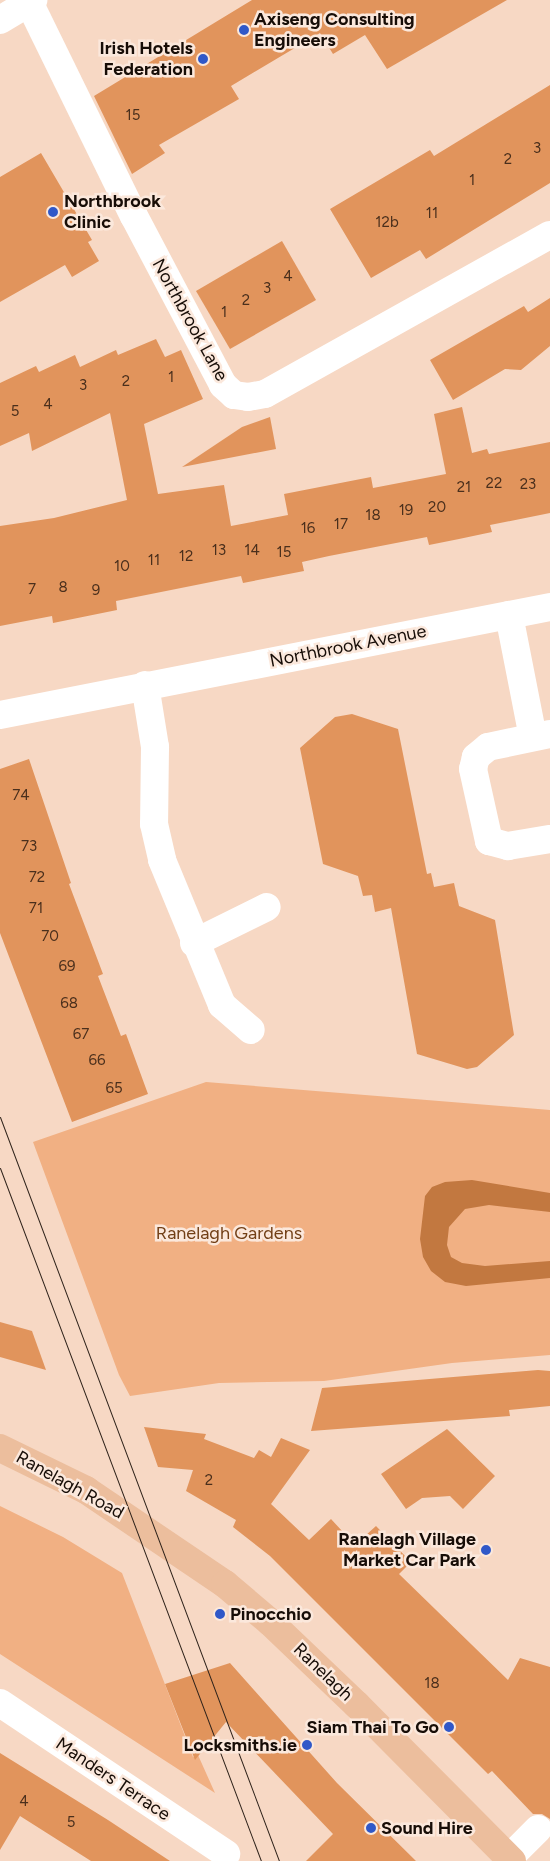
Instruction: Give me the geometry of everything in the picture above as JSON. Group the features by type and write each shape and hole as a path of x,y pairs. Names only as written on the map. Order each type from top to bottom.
{"main road":[{"name":"Ranelagh Road","path":"0,1448 86,1490 139,1524"},
{"name":"Ranelagh","path":"139,1524 225,1584 270,1622 510,1859"}],"street":[{"name":"Northbrook Lane","path":"17,7 134,216 224,384 234,395 248,398 265,394 550,235"},
{"name":"Northbrook Avenue","path":"0,714 550,606"},
{"path":"510,615 542,736 480,751 472,770 489,840 508,846 550,839"},
{"path":"145,685 155,747 157,842 194,943 222,1005 251,1030"},
{"path":"194,943 267,907"},
{"name":"Manders Terrace","path":"0,1703 226,1854"},
{"path":"510,1859 538,1829"}],"green space":[{"name":"Ranelagh Gardens","path":"206,1082 550,1110 550,1355 452,1363 324,1381 219,1383 130,1396 119,1375 33,1142"},
{"path":"0,1506 63,1537 122,1573 193,1757 198,1755 215,1793 0,1654"}],"shaded area":[{"path":"472,1180 550,1193 550,1212 489,1205 465,1209 449,1227 447,1245 451,1257 462,1263 485,1266 550,1261 550,1278 466,1286 445,1282 431,1271 423,1257 420,1239 425,1196 432,1187 445,1182"}],"building":[{"path":"252,0 507,0 387,69 365,35 333,54 320,33 231,86 239,99 159,145 165,153 132,174 94,96"},
{"path":"550,85 550,183 426,259 420,250 371,278 330,209 430,150 434,156"},
{"name":"Northbrook Clinic","path":"41,153 92,240 88,242 99,261 72,277 65,265 0,302 0,177"},
{"path":"282,241 316,300 230,349 196,291"},
{"path":"550,298 550,346 521,370 505,369 453,400 430,360 524,306 528,312"},
{"path":"156,339 165,357 181,350 203,399 144,424 158,494 224,485 231,526 288,515 284,494 371,477 373,488 446,474 434,414 462,407 472,453 487,449 489,454 550,442 550,513 490,525 492,532 429,545 427,537 302,562 304,571 243,583 241,576 116,601 117,610 53,623 52,616 0,626 0,526 54,518 127,500 110,413 32,451 29,433 0,446 0,383 36,366 39,372 75,355 80,367 116,350 118,355"},
{"path":"270,417 276,449 182,467 242,427"},
{"path":"352,714 398,729 427,874 431,873 434,887 454,883 459,906 495,920 514,1035 477,1067 467,1069 417,1054 391,908 375,912 372,895 363,896 358,876 323,864 300,748 335,717"},
{"path":"29,759 71,883 69,884 103,974 98,976 121,1036 126,1034 148,1094 72,1122 0,933 0,769"},
{"path":"0,1322 32,1331 46,1370 0,1357"},
{"path":"538,1370 550,1371 550,1406 509,1410 510,1416 311,1431 322,1388"},
{"path":"144,1427 206,1434 204,1439 254,1458 259,1450 271,1457 281,1438 310,1450 271,1504 309,1540 331,1519 355,1545 376,1526 411,1562 399,1574 508,1680 520,1658 550,1667 550,1819 542,1814 533,1814 492,1771 488,1774 270,1556 233,1527 236,1520 186,1491 193,1470 158,1467"},
{"path":"447,1429 495,1476 463,1509 450,1496 422,1498 406,1509 381,1474"},
{"path":"230,1663 337,1783 416,1861 306,1861 333,1834 226,1722 195,1760 165,1684"},
{"path":"0,1753 170,1861 91,1861 20,1816 0,1850"}],"tram line":[{"path":"0,1117 279,1861"},
{"path":"0,1168 261,1861"}],"place":[{"name":"Axiseng Consulting Engineers","path":"244,30"},
{"name":"Irish Hotels Federation","path":"203,59"},
{"name":"Northbrook Clinic","path":"53,212"},
{"name":"Ranelagh Village Market Car Park","path":"486,1550"},
{"name":"Pinocchio","path":"220,1614"},
{"name":"Siam Thai To Go","path":"449,1727"},
{"name":"Locksmiths.ie","path":"307,1745"},
{"name":"Sound Hire","path":"371,1828"}]}
